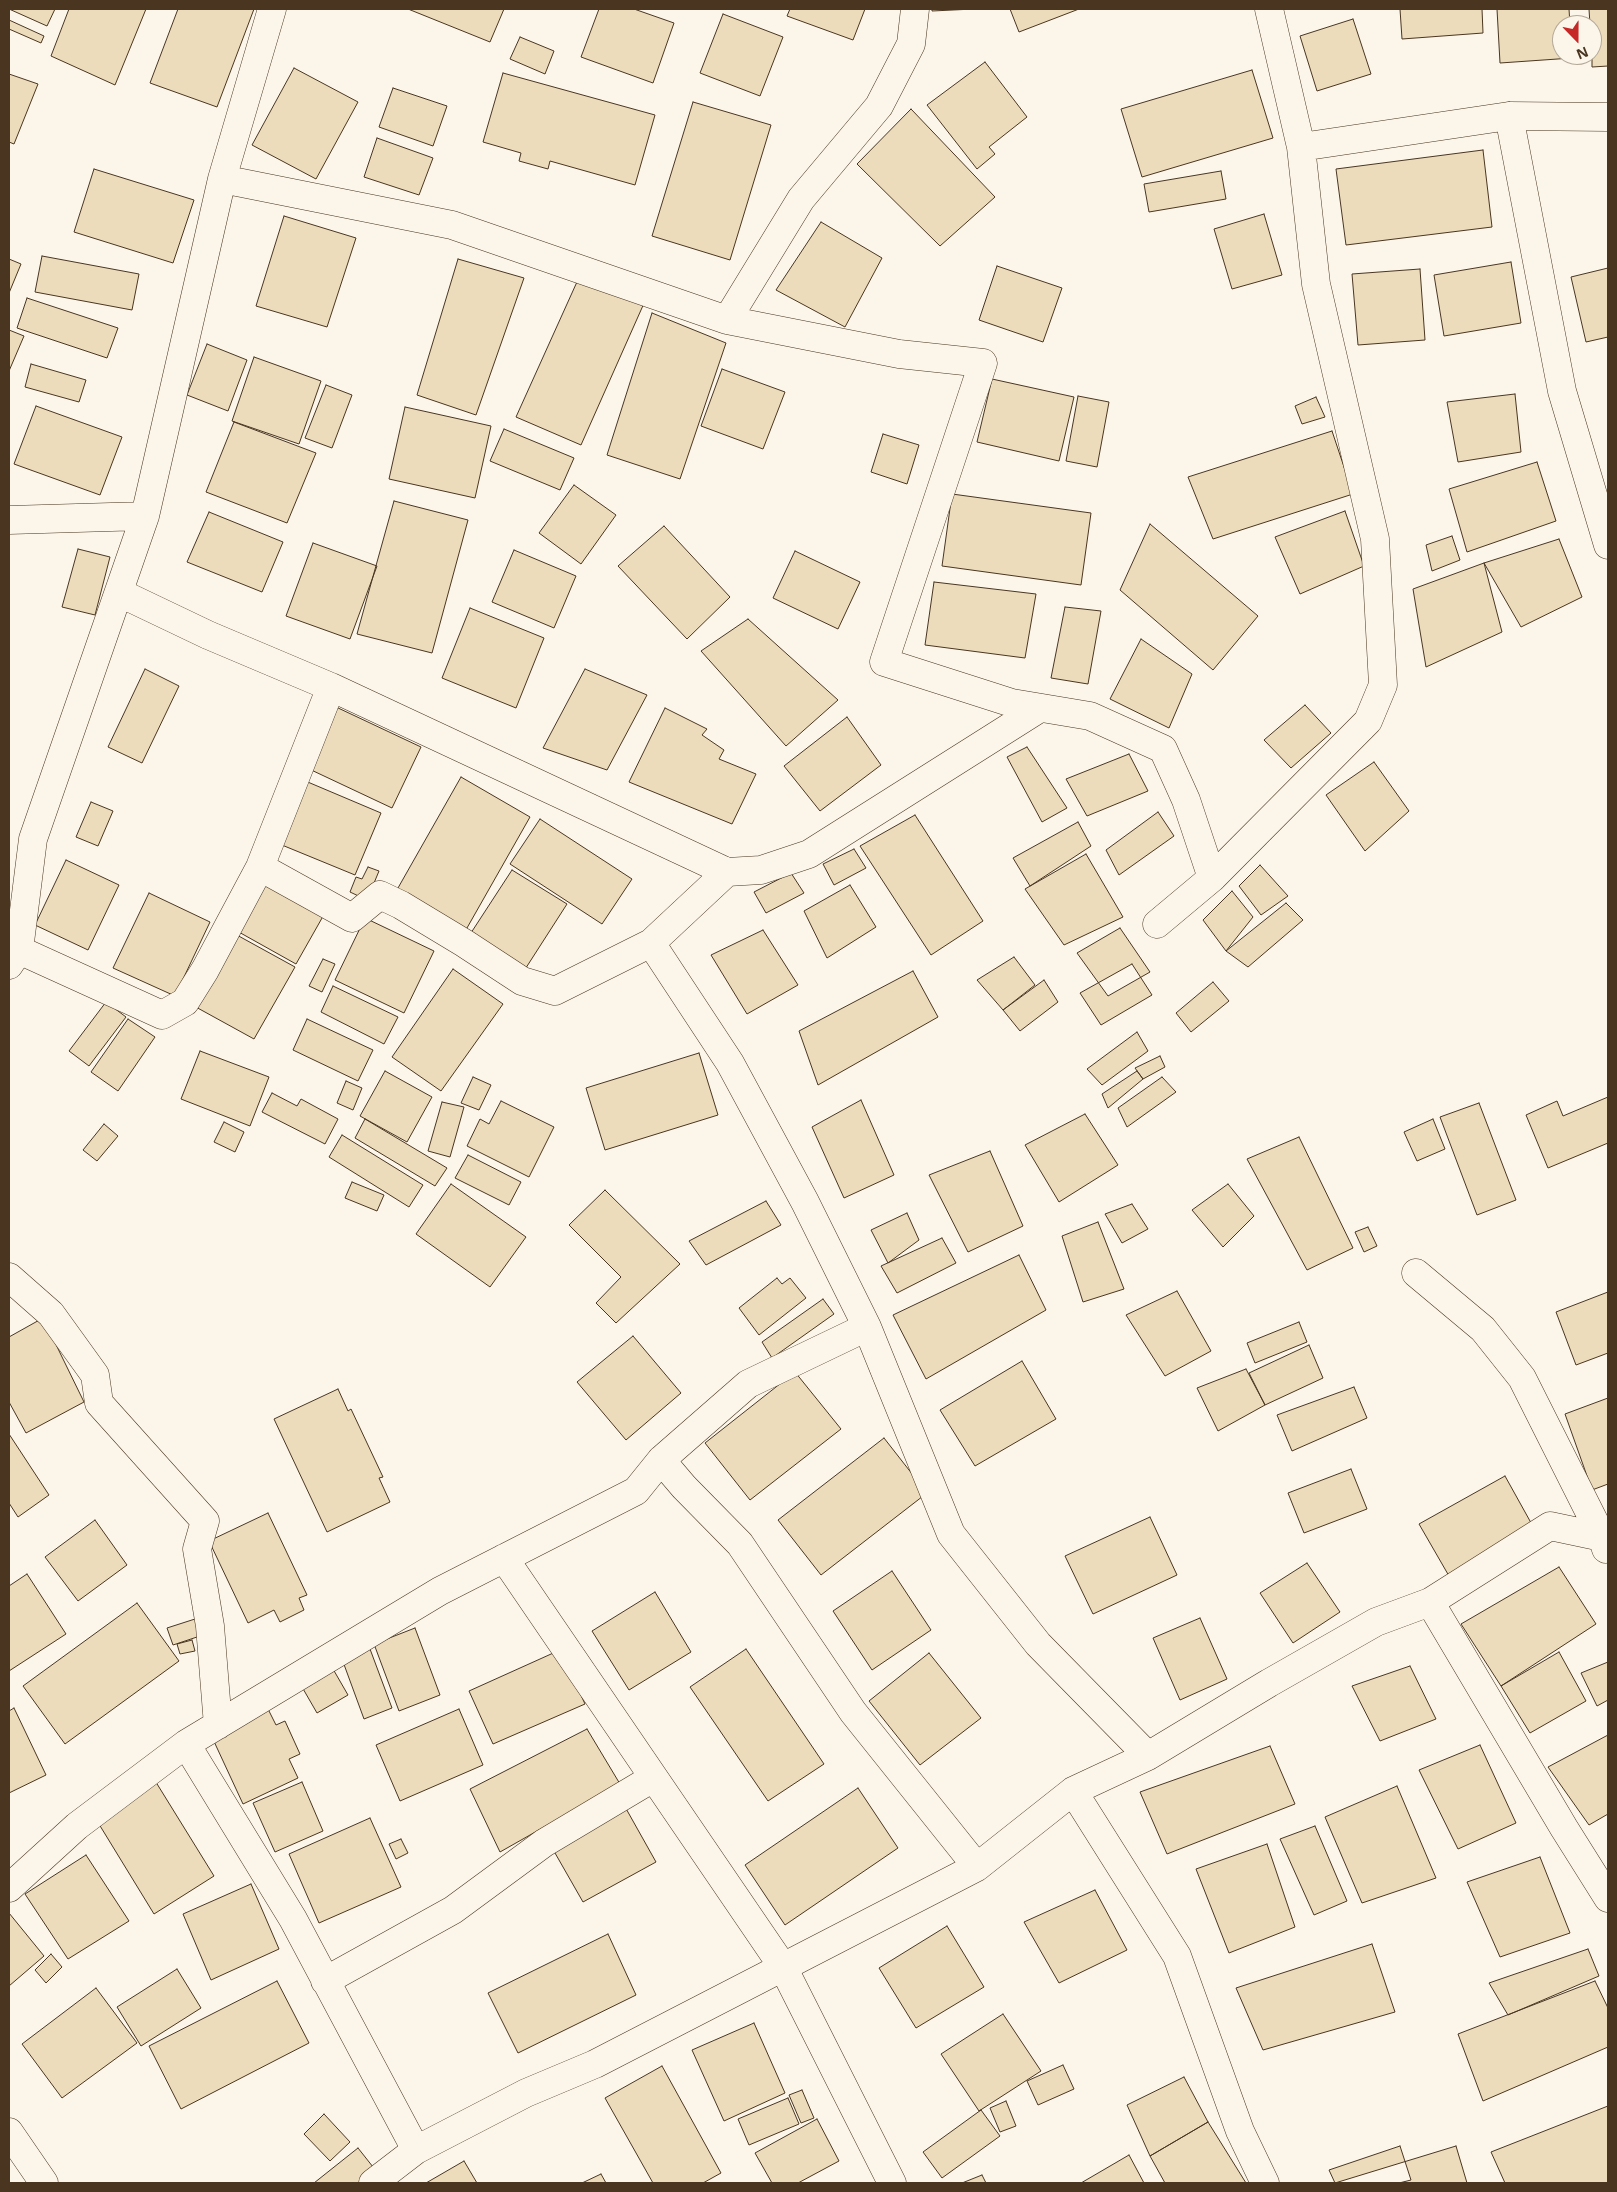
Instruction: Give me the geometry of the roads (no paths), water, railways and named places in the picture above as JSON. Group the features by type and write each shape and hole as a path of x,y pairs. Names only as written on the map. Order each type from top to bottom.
{"street":[{"path":"272,9 222,179 145,516 120,593 33,839 14,957 162,1015 185,1002 205,970 260,867 331,687"},
{"path":"727,320 801,199 879,106 911,44 915,9"},
{"path":"1157,924 1212,878 1368,721 1384,685 1375,539 1316,284 1301,147 1269,9"},
{"path":"1301,147 1509,116 1608,117"},
{"path":"1509,116 1562,391 1608,545"},
{"path":"222,179 452,225 727,320 898,354 983,363 884,662 1012,702 1090,716 1164,749 1186,800 1212,878"},
{"path":"9,520 145,516"},
{"path":"120,593 208,635 331,687 727,872 761,870 809,854 1040,708"},
{"path":"260,867 352,918 380,895 401,905 464,943 522,981 555,991 651,943 727,872"},
{"path":"651,943 730,1063 805,1202 867,1327 951,1534 1038,1644 1148,1756"},
{"path":"1416,1273 1483,1329 1522,1378 1606,1543"},
{"path":"9,1277 51,1314 96,1374 99,1403 205,1521 197,1549 210,1626 218,1725"},
{"path":"9,1888 77,1826 186,1744 440,1591 636,1491 661,1460 748,1384 867,1327"},
{"path":"661,1460 684,1487 740,1544 853,1712 977,1867"},
{"path":"373,2183 416,2150 526,2093 595,2064 977,1867 1073,1791 1148,1756 1269,1683 1376,1622 1430,1602 1550,1526 1606,1543"},
{"path":"504,1558 783,1967 892,2183"},
{"path":"1430,1602 1564,1828 1608,1898"},
{"path":"186,1744 293,1919 416,2150"},
{"path":"325,1981 453,1910 544,1843 653,1778"},
{"path":"1073,1791 1177,1956 1240,2131 1265,2183"},
{"path":"9,2132 44,2183"}]}
